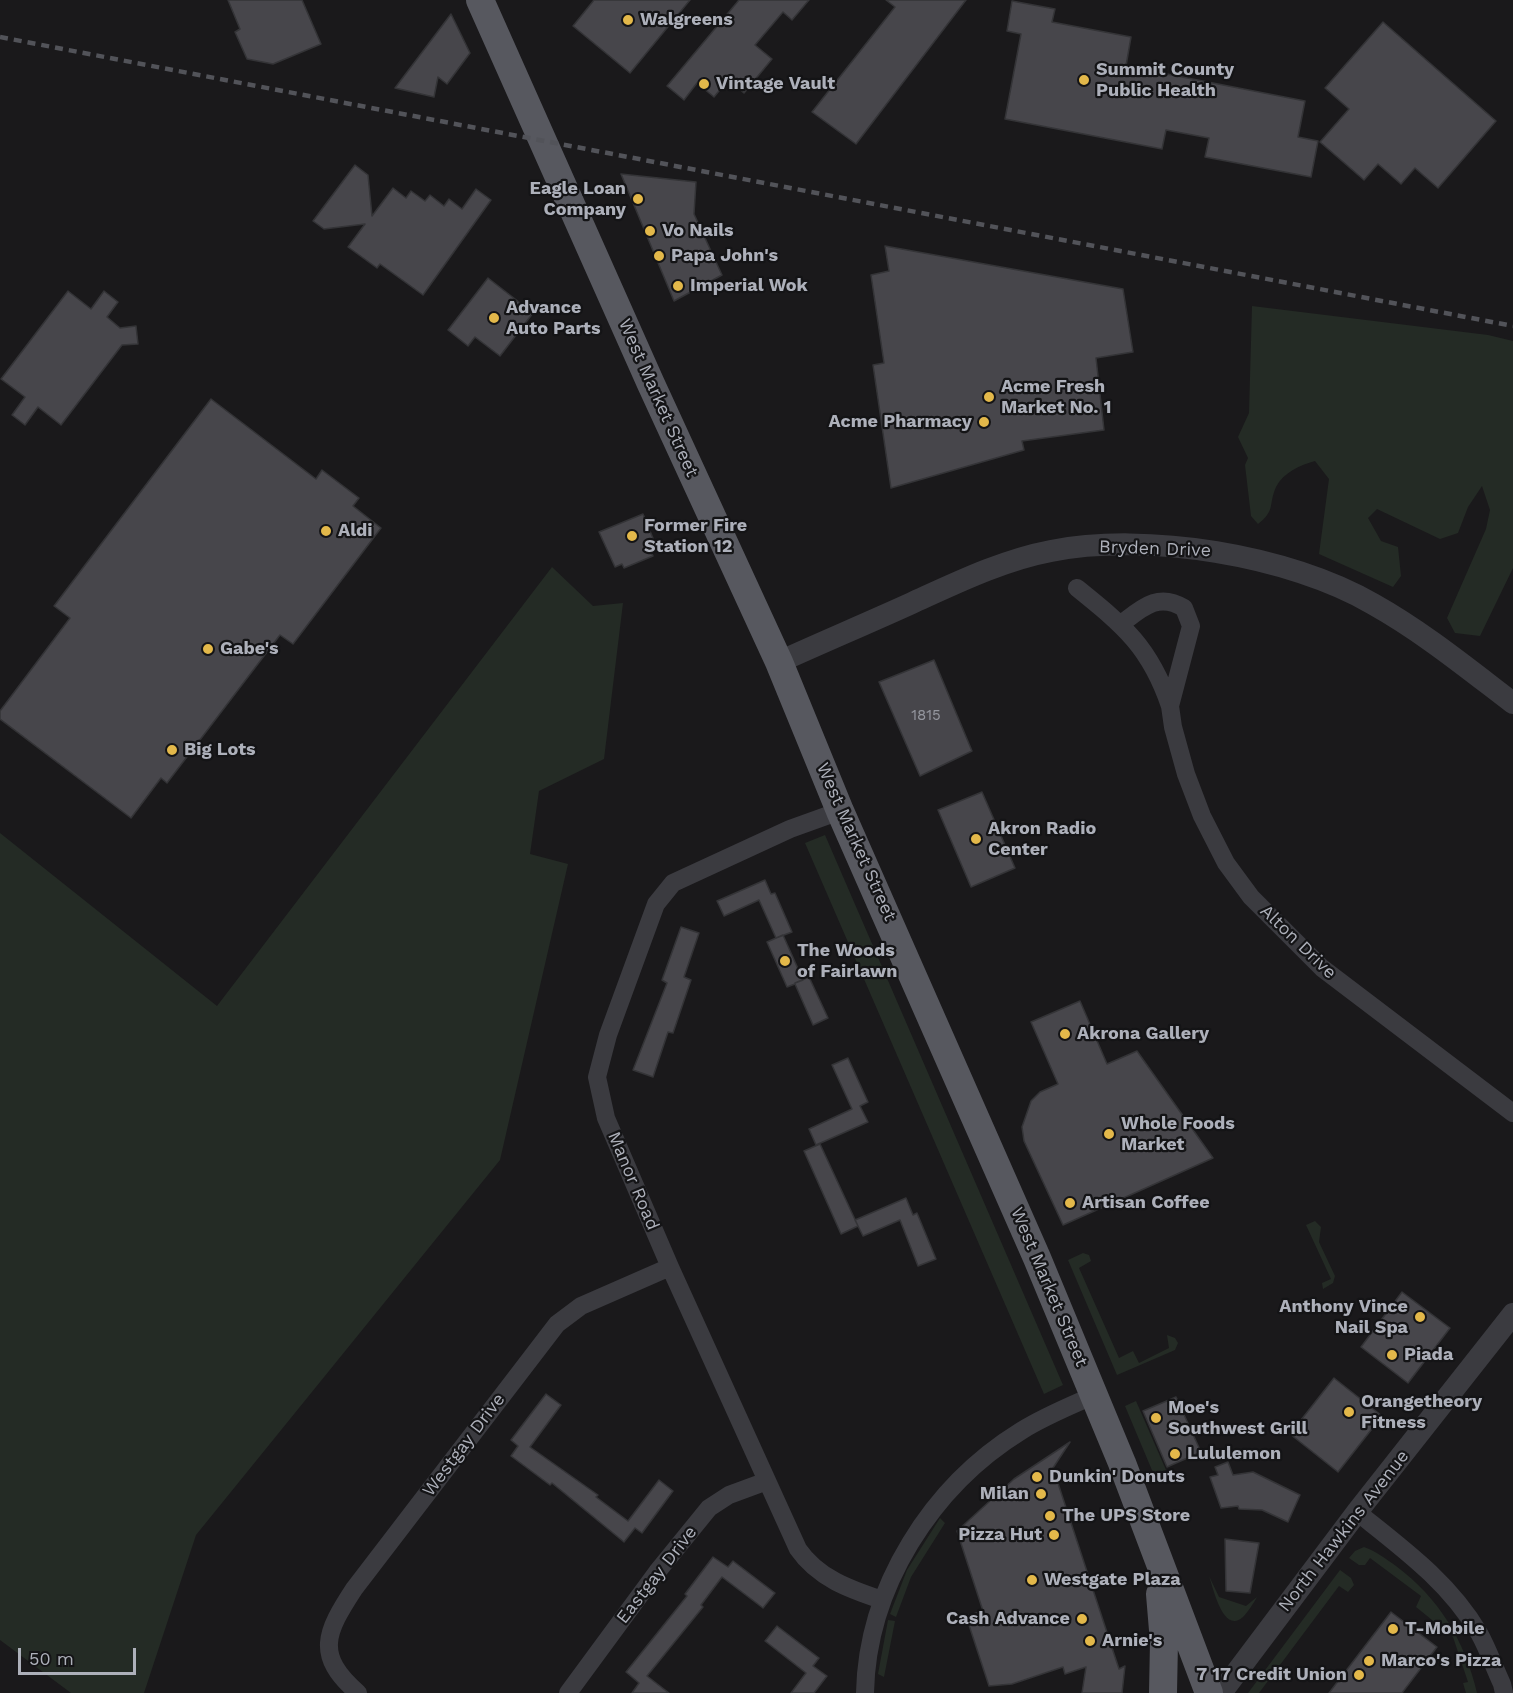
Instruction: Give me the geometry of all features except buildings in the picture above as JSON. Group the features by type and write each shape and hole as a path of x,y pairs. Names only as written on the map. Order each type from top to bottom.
{"main road":[{"name":"West Market Street","path":"480,0 651,384 779,662 840,811 903,948 1095,1395 1209,1693"},
{"path":"1157,1556 1164,1642 1162,1693"}],"street":[{"name":"Bryden Drive","path":"779,662 925,597 1011,562 1052,551 1092,546 1173,546 1210,549 1260,562 1348,592 1424,635 1513,703"},
{"path":"1077,588 1121,624"},
{"name":"Alton Drive","path":"1170,706 1191,626 1184,608 1169,602 1148,603 1121,624 1138,642 1160,676 1170,706 1177,746 1203,816 1226,863 1251,897 1322,968 1513,1113"},
{"name":"Manor Road","path":"840,811 790,829 673,883 656,904 608,1035 597,1077 604,1113 670,1267 805,1559 828,1578 882,1600"},
{"name":"Westgay Drive","path":"358,1693 340,1678 328,1641 332,1623 354,1589 557,1324 581,1306 670,1267"},
{"name":"North Hawkins Avenue","path":"1221,1693 1356,1512 1513,1314"},
{"path":"865,1693 870,1652 882,1600 918,1531 970,1470 1020,1432 1049,1415 1095,1395"},
{"name":"Eastgay Drive","path":"567,1693 657,1572 709,1508 729,1495 767,1481"},
{"path":"1356,1512 1411,1554 1441,1582 1479,1634 1506,1682"}],"shaded area":[{"path":"1252,306 1488,335 1513,341 1513,568 1480,636 1455,633 1447,618 1486,529 1490,510 1482,486 1468,507 1458,533 1440,539 1377,509 1368,518 1381,541 1398,547 1401,576 1393,587 1319,554 1329,479 1315,461 1298,467 1279,482 1264,519 1258,524 1251,516 1245,465 1248,458 1238,437 1249,413"},
{"path":"552,567 593,606 623,603 604,759 539,791 530,854 568,864 500,1160 196,1535 144,1693 71,1693 0,1640 0,833 217,1006"},
{"path":"825,835 1063,1385 1044,1394 805,843"},
{"path":"1315,1221 1321,1227 1319,1242 1335,1276 1333,1283 1323,1289 1322,1283 1331,1279 1306,1225"},
{"path":"1083,1253 1089,1255 1091,1261 1079,1268 1119,1358 1133,1351 1139,1363 1169,1348 1167,1335 1175,1338 1178,1343 1175,1350 1117,1375 1068,1260"},
{"path":"1136,1401 1166,1470 1154,1475 1125,1406"},
{"path":"940,1518 945,1523 911,1577 896,1617 890,1614 907,1570"},
{"path":"1364,1547 1396,1566 1425,1592 1437,1607 1457,1638 1477,1693 1466,1693 1463,1683 1468,1682 1453,1637 1416,1607 1421,1596 1370,1558 1365,1565 1359,1565 1349,1558 1355,1551"},
{"path":"1340,1570 1351,1578 1354,1585 1348,1592 1339,1586 1259,1693 1248,1693"},
{"path":"1209,1576 1219,1597 1246,1606 1257,1597 1243,1617 1236,1621 1230,1620 1225,1615 1216,1599"},
{"path":"888,1620 895,1621 884,1677 878,1674"}],"railway":[{"path":"0,37 1513,326"}],"place":[{"name":"Walgreens","path":"628,20"},
{"name":"Summit County Public Health","path":"1084,80"},
{"name":"Vintage Vault","path":"704,84"},
{"name":"Eagle Loan Company","path":"638,199"},
{"name":"Vo Nails","path":"650,231"},
{"name":"Papa John's","path":"659,256"},
{"name":"Imperial Wok","path":"678,286"},
{"name":"Advance Auto Parts","path":"494,318"},
{"name":"Acme Fresh Market No. 1","path":"989,397"},
{"name":"Acme Pharmacy","path":"984,422"},
{"name":"Aldi","path":"326,531"},
{"name":"Former Fire Station 12","path":"632,536"},
{"name":"Gabe's","path":"208,649"},
{"name":"Big Lots","path":"172,750"},
{"name":"Akron Radio Center","path":"976,839"},
{"name":"The Woods of Fairlawn","path":"785,961"},
{"name":"Akrona Gallery","path":"1065,1034"},
{"name":"Whole Foods Market","path":"1109,1134"},
{"name":"Artisan Coffee","path":"1070,1203"},
{"name":"Anthony Vince Nail Spa","path":"1420,1317"},
{"name":"Piada","path":"1392,1355"},
{"name":"Orangetheory Fitness","path":"1349,1412"},
{"name":"Moe's Southwest Grill","path":"1156,1418"},
{"name":"Lululemon","path":"1175,1454"},
{"name":"Dunkin' Donuts","path":"1037,1477"},
{"name":"Milan","path":"1041,1494"},
{"name":"The UPS Store","path":"1050,1516"},
{"name":"Pizza Hut","path":"1054,1535"},
{"name":"Westgate Plaza","path":"1032,1580"},
{"name":"Cash Advance","path":"1082,1619"},
{"name":"T-Mobile","path":"1393,1629"},
{"name":"Arnie's","path":"1090,1641"},
{"name":"Marco's Pizza","path":"1369,1661"},
{"name":"7 17 Credit Union","path":"1359,1675"}]}
